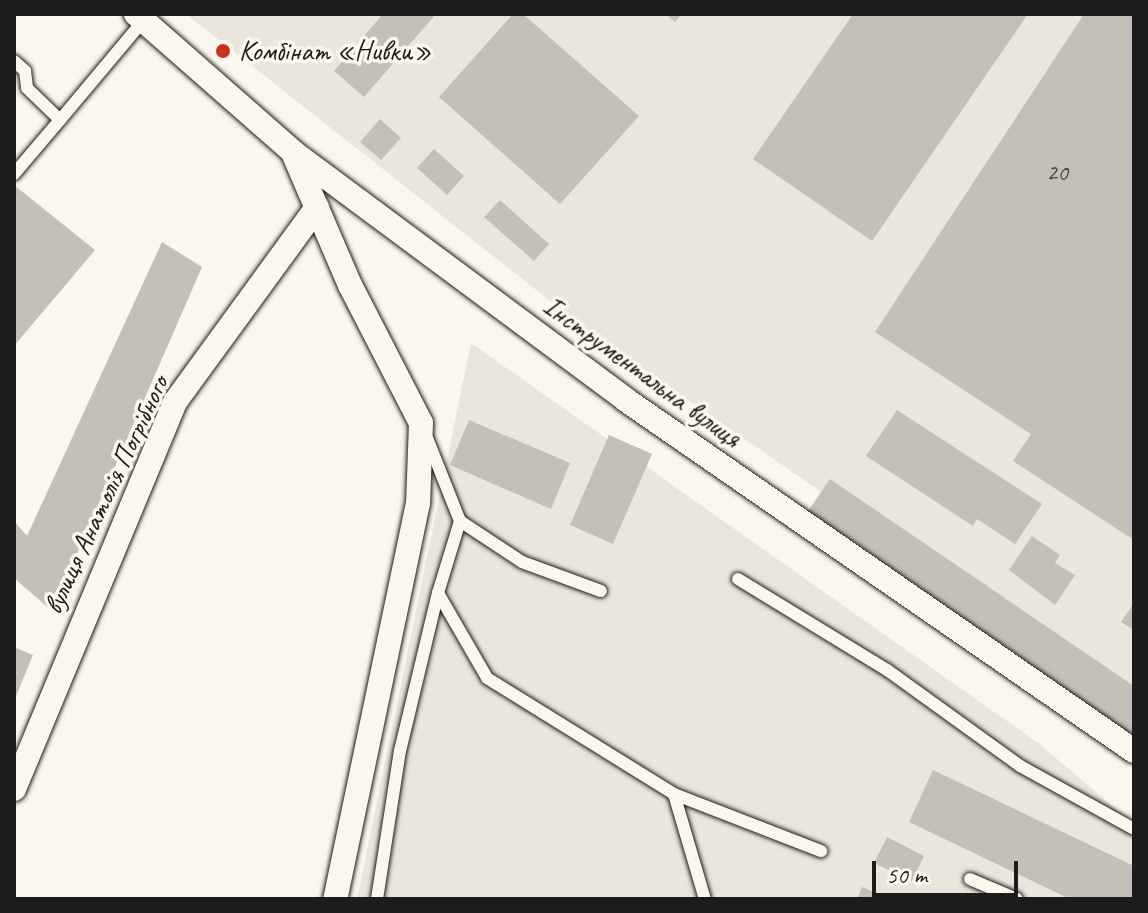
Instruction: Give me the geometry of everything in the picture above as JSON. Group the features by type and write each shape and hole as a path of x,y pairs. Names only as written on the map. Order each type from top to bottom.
{"street":[{"name":"Інструментальна вулиця","path":"140,17 294,153 626,400 1134,751"},
{"path":"294,153 421,423 418,503 335,899"},
{"name":"вулиця Анатолія Погрібного","path":"14,789 175,402 317,207"}],"lane":[{"path":"14,174 140,17"},
{"path":"14,61 25,71 27,88 60,120"},
{"path":"421,423 460,521 522,562 601,591"},
{"path":"377,899 400,751 438,593 460,521"},
{"path":"738,579 887,670 1020,766 1134,829"},
{"path":"438,593 487,678 674,794 821,851"},
{"path":"674,794 705,899"},
{"path":"970,879 1017,899"}],"shaded area":[{"path":"186,14 1134,14 1134,708 587,330"},
{"path":"471,343 1041,745 1134,825 1134,899 357,899"}],"building":[{"path":"383,14 436,14 364,97 334,71"},
{"path":"513,14 523,14 639,116 560,204 439,97"},
{"path":"666,14 682,14 675,22"},
{"path":"853,14 1028,14 872,241 753,159"},
{"path":"1084,14 1134,14 1134,540 1013,461 1031,434 875,332"},
{"path":"380,119 401,138 381,160 360,142"},
{"path":"434,149 464,176 447,195 417,168"},
{"path":"14,185 95,250 14,346"},
{"path":"500,200 549,244 534,261 484,217"},
{"path":"162,242 202,267 52,611 14,578 14,521 27,536"},
{"path":"897,410 1042,504 1015,544 977,519 973,526 866,456"},
{"path":"469,420 570,463 551,509 450,465"},
{"path":"609,435 652,454 613,544 570,525"},
{"path":"830,479 1134,686 1134,747 802,520"},
{"path":"1032,536 1060,555 1055,563 1075,575 1055,605 1009,570"},
{"path":"1134,603 1134,630 1121,622"},
{"path":"14,647 33,655 14,701"},
{"path":"933,770 1134,866 1134,899 1070,899 909,822"},
{"path":"887,837 924,856 912,881 874,863"},
{"path":"862,887 892,899 857,899"}],"place":[{"name":"Комбінат «Нивки»","path":"223,51"}]}
